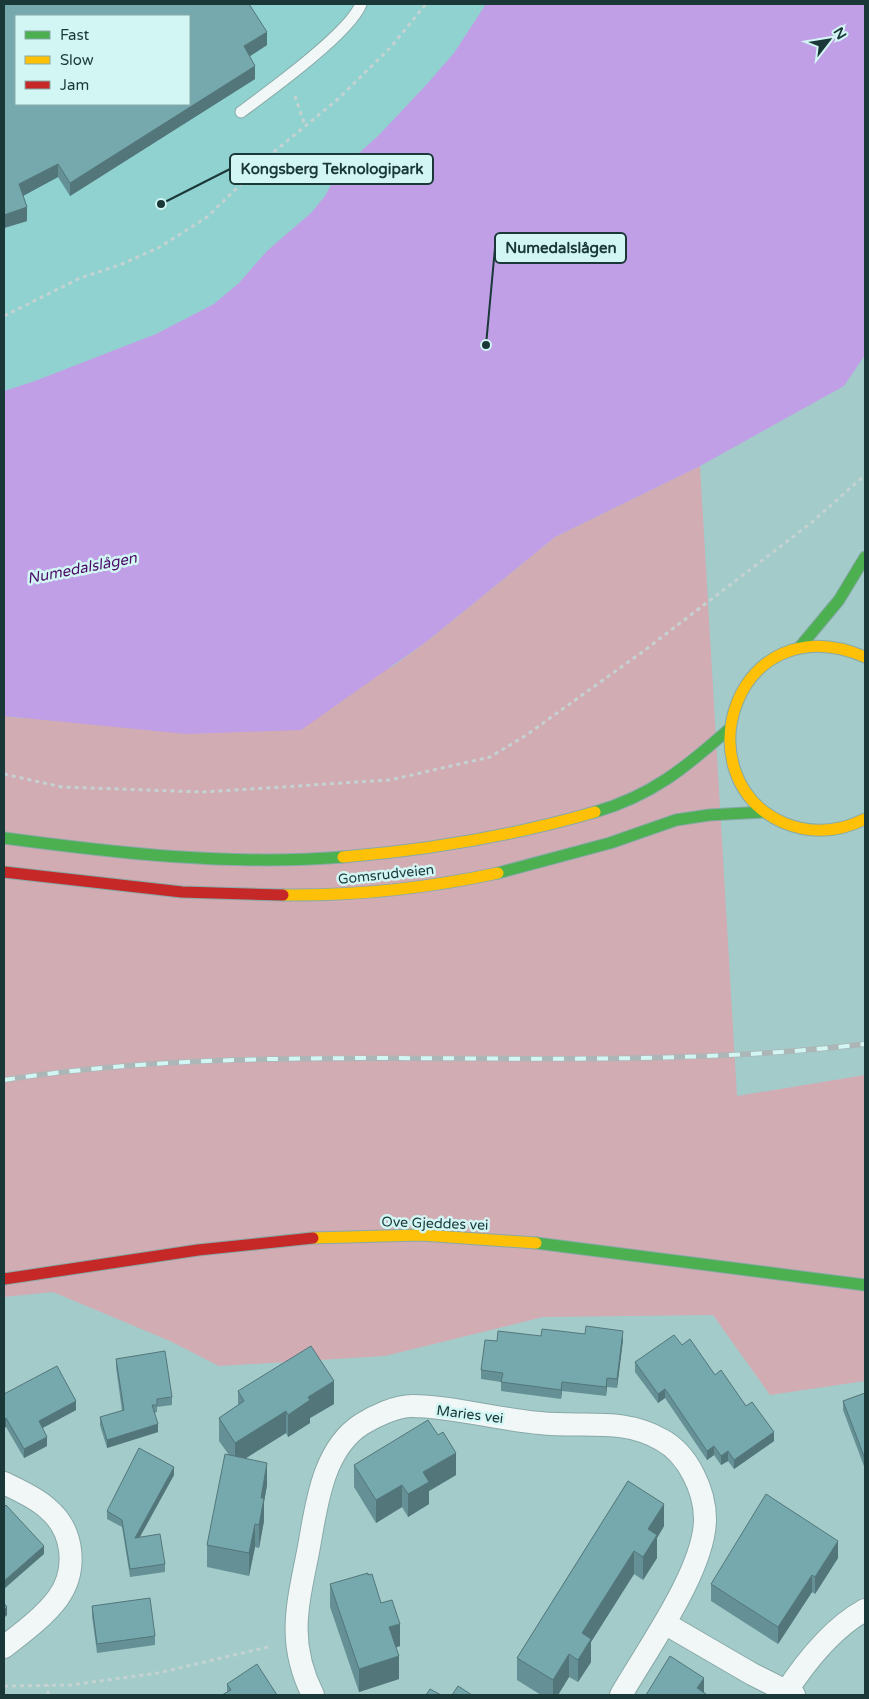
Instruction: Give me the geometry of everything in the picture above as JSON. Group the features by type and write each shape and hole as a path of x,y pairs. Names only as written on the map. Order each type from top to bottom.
{"main road":[{"path":"798,648 839,600 865,557"},
{"path":"865,657 846,649 822,645 798,648 767,663 750,678 737,698 728,730 729,752 736,776 749,797 764,812 786,824 809,830 832,830 855,824 865,819"},
{"name":"Gomsrudveien","path":"4,838 146,855 251,861 339,860 451,847 571,819 641,795 670,778 728,730"},
{"name":"Gomsrudveien","path":"4,872 126,888 190,894 255,896 333,895 395,890 478,877 557,859 675,820 708,815 764,812"},
{"name":"Ove Gjeddes vei","path":"4,1279 213,1246 393,1235 473,1238 572,1247 792,1273 865,1285"}],"street":[{"name":"Maries vei","path":"313,1695 302,1674 296,1640 295,1615 319,1496 329,1465 343,1443 360,1425 388,1412 411,1406 541,1424 614,1424 640,1429 664,1440 681,1456 693,1474 702,1498 705,1520 693,1564 666,1624 621,1695"},
{"path":"4,1483 47,1508 60,1523 70,1545 71,1554 71,1572 58,1598 4,1647"},
{"path":"666,1624 788,1694 825,1642 854,1616 865,1610"}],"lane":[{"path":"241,112 288,77 346,25 361,4"}],"path":[{"path":"4,316 80,278 120,265 160,248 207,217 275,151 338,99 390,48 426,4"},
{"path":"288,77 305,126"},
{"path":"4,774 62,787 203,792 390,780 490,757 526,736 645,650 811,523 865,475"},
{"path":"4,1686 71,1685 158,1673 296,1640"},
{"path":"48,1685 48,1695"}],"shaded area":[{"path":"4,4 486,4 454,53 378,136 338,172 325,196 312,212 267,251 239,283 214,304 156,334 35,381 4,391"},
{"path":"700,466 737,1096 865,1075 865,1381 770,1395 713,1315 543,1317 385,1356 219,1366 170,1341 53,1292 4,1297 4,716 20,718 392,667 426,642 555,537"}],"water":[{"path":"486,4 865,4 865,355 844,386 700,466 555,537 426,642 301,730 186,734 4,716 4,391 35,381 156,334 214,304 239,283 267,251 312,212 325,196 338,172 378,136 454,53"}],"building":[{"path":"4,4 249,4 267,32 244,46 255,66 70,183 58,164 19,184 27,207 4,215"},
{"path":"586,1326 623,1331 617,1379 607,1378 606,1387 562,1382 561,1390 501,1382 503,1373 481,1370 485,1340 497,1341 498,1331 541,1336 542,1329 585,1334"},
{"path":"674,1335 682,1345 690,1339 715,1375 721,1370 746,1406 752,1402 774,1432 734,1460 728,1451 721,1456 714,1446 707,1451 665,1389 658,1394 635,1362"},
{"path":"311,1346 334,1381 308,1397 310,1400 288,1415 286,1411 235,1443 219,1418 244,1401 238,1391"},
{"path":"165,1351 172,1397 157,1399 157,1405 152,1405 158,1424 107,1440 100,1417 124,1410 116,1359"},
{"path":"57,1366 76,1401 39,1421 47,1437 24,1449 6,1418 4,1419 4,1394"},
{"path":"865,1393 865,1459 843,1401"},
{"path":"428,1420 438,1435 443,1432 456,1453 423,1472 429,1482 408,1494 402,1485 376,1500 354,1465"},
{"path":"139,1448 174,1467 135,1538 160,1534 165,1564 130,1569 122,1520 107,1511"},
{"path":"225,1454 267,1463 261,1498 264,1498 259,1525 255,1524 249,1553 207,1545"},
{"path":"628,1481 664,1504 648,1529 657,1535 643,1557 634,1551 582,1633 591,1639 578,1660 569,1654 553,1680 517,1658"},
{"path":"766,1494 838,1541 815,1577 812,1575 778,1627 711,1584"},
{"path":"6,1505 44,1546 4,1581 4,1507"},
{"path":"368,1573 368,1575 372,1574 381,1603 392,1600 400,1624 389,1627 399,1656 359,1669 330,1584"},
{"path":"150,1598 155,1636 97,1644 92,1606"},
{"path":"670,1656 704,1678 697,1688 705,1695 646,1695"},
{"path":"257,1664 277,1695 222,1695 231,1690 227,1684"},
{"path":"458,1686 472,1695 452,1695"},
{"path":"430,1689 441,1695 426,1695"}],"railway":[{"path":"4,1080 111,1067 219,1061 326,1058 650,1058 758,1054 865,1044"}],"traffic: fast":[{"path":"799,648 839,600 865,557"},
{"path":"595,812 633,798 650,789 697,757 728,730"},
{"path":"498,873 610,843 676,820 709,815 764,812"},
{"path":"4,838 88,849 216,859 258,860 343,857"},
{"path":"536,1243 865,1285"}],"traffic: slow":[{"path":"865,657 820,646 783,653 755,673 737,702 730,736 735,770 753,801 784,823 804,829 825,830 845,827 865,819"},
{"path":"343,857 470,841 564,821 595,812"},
{"path":"283,895 391,890 445,883 498,873"},
{"path":"313,1238 421,1235 536,1243"}],"traffic: jam":[{"path":"4,872 182,892 283,895"},
{"path":"4,1279 198,1250 313,1238"}],"place":[{"name":"Kongsberg Teknologipark","path":"161,204"},
{"name":"Numedalslågen","path":"486,345"}]}
